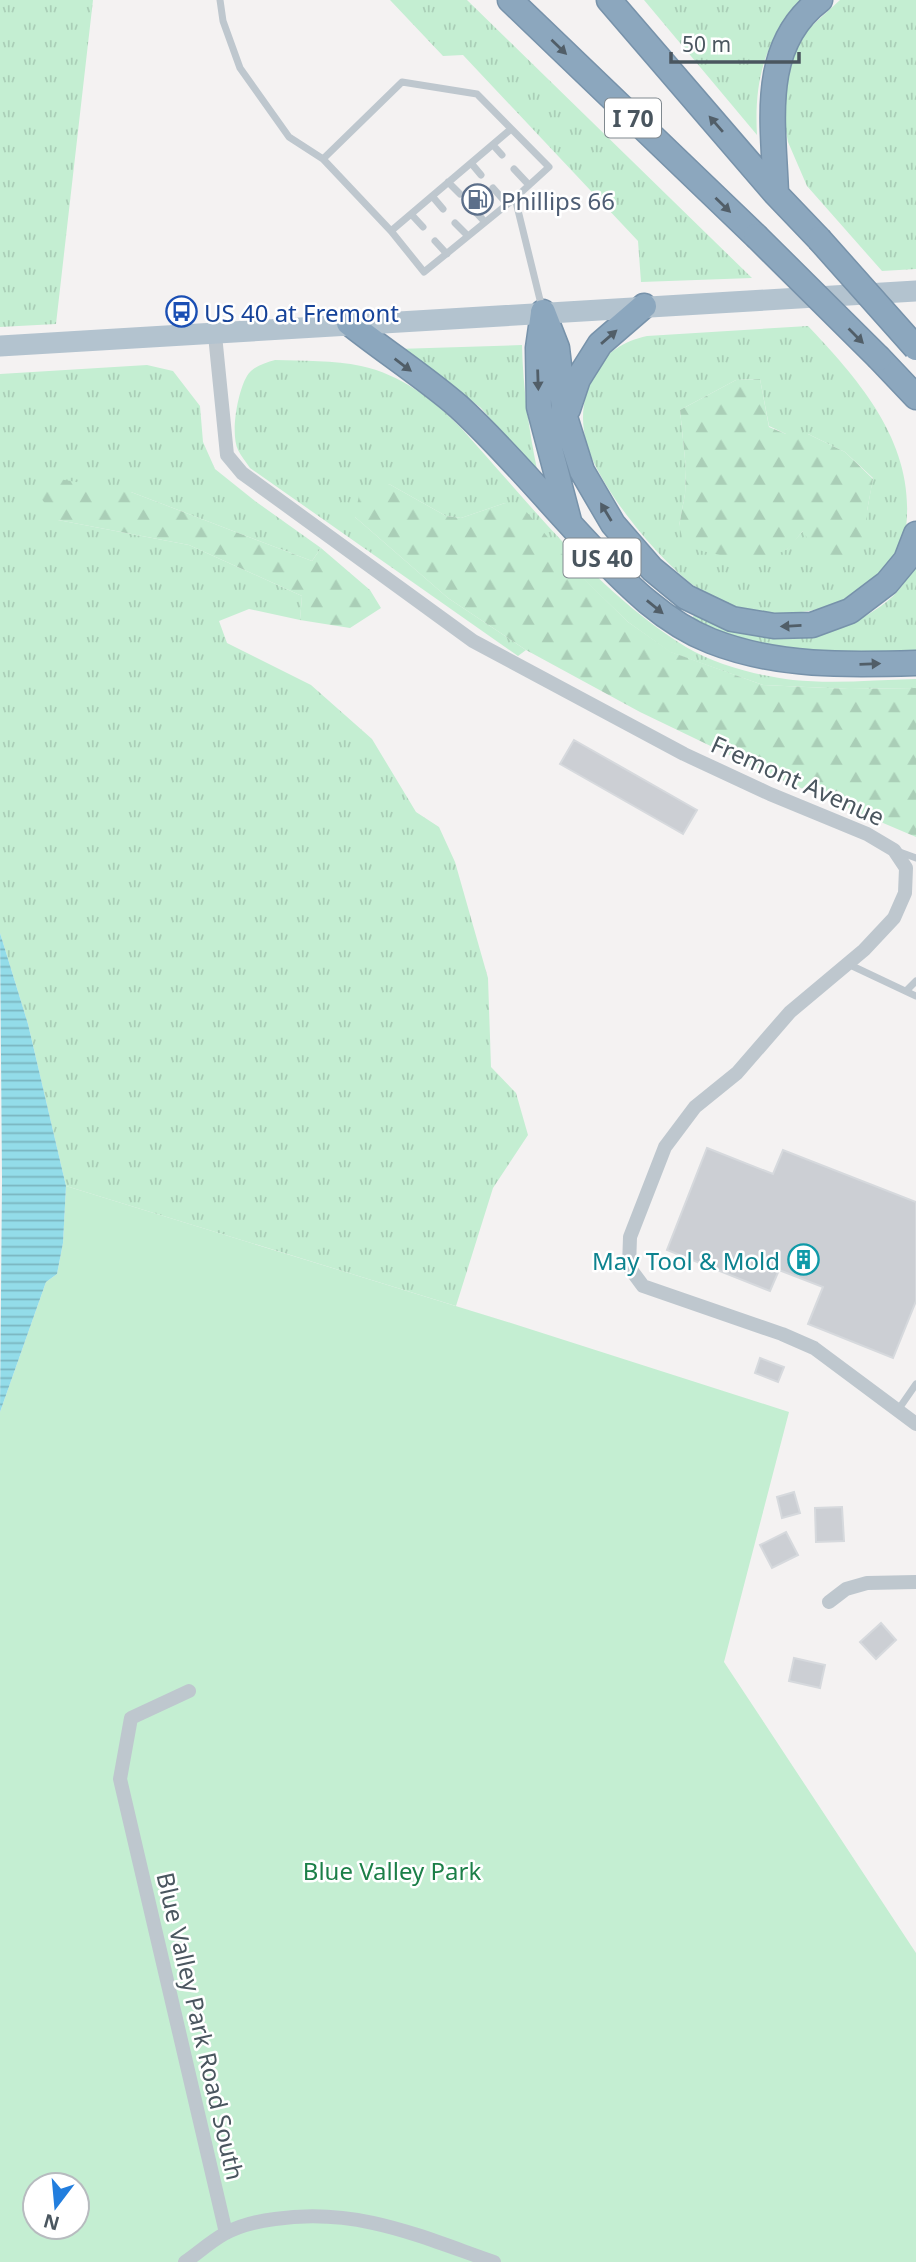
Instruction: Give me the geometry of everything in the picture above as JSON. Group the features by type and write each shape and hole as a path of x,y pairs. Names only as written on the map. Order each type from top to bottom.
{"highway":[{"name":"I 70","path":"509,0 879,358 916,401"},
{"name":"I 70","path":"609,0 776,194 916,348"},
{"path":"776,194 772,98 775,71 789,34 807,10 821,0"},
{"path":"565,417 578,379 600,344 644,306"},
{"path":"543,312 557,348 565,417 582,471 613,524 652,569 687,597 732,619 774,626 812,625 850,611 887,583 906,561 916,534"},
{"path":"543,312 538,348 539,407 571,526"},
{"name":"US 40","path":"349,323 458,407 629,586 668,617 710,641 760,656 800,663 916,663"}],"main road":[{"path":"0,346 916,291"}],"street":[{"name":"Fremont Avenue","path":"215,335 227,455 242,473 473,641 684,754 770,794 867,834 894,850 906,868 905,893 894,918 848,963 790,1012 737,1073 695,1107 666,1147 630,1237 629,1267 643,1286 782,1334 814,1348 916,1424"},
{"path":"829,1602 846,1589 867,1583 916,1582"},
{"name":"Blue Valley Park Road South","path":"189,1690 131,1718 120,1779 226,2233"},
{"path":"185,2262 226,2233 263,2221 301,2215 343,2216 380,2223 494,2262"}],"lane":[{"path":"220,0 223,21 240,68 289,137 323,159 391,231 424,272 549,167 477,94 402,82 323,159"},
{"path":"391,231 511,129"},
{"path":"493,145 502,155"},
{"path":"471,163 481,175"},
{"path":"514,169 529,185"},
{"path":"448,182 460,194"},
{"path":"493,188 507,204"},
{"path":"432,196 443,209"},
{"path":"515,198 543,312"},
{"path":"471,208 485,222"},
{"path":"411,214 423,227"},
{"path":"456,223 468,236"},
{"path":"435,241 446,254"},
{"path":"894,850 916,858"},
{"path":"848,963 916,996"},
{"path":"906,991 916,981"},
{"path":"897,1411 916,1384"}],"green space":[{"path":"0,0 93,0 56,324 0,327"},
{"path":"390,0 467,0 752,278 641,282 638,241 463,55 443,56"},
{"path":"644,0 804,0 779,29 764,61 757,97 757,135"},
{"path":"840,0 916,0 916,269 882,271 807,186 788,142 782,110 790,55 803,34"},
{"path":"808,326 847,369 880,416 902,469 907,497 906,528 897,555 881,574 837,603 803,612 767,613 715,599 684,578 666,561 629,518 599,472 589,450 583,424 583,409 590,382 603,360 630,341 647,336","holes":["760,379 769,426 786,434 808,434 845,452 873,478 867,511 803,531 786,550 679,526 686,469 680,410 736,380"]},
{"path":"522,345 527,410 538,474 481,408 441,377 397,349"},
{"path":"275,360 361,366 389,375 416,390 461,428 539,517 594,574 654,625 686,647 738,669 780,678 823,682 916,679 916,688 849,689 763,685 670,652 628,622 505,503 461,518 446,516 389,484 355,517 448,598 526,650 518,656 250,468 236,443 238,402 244,383 252,370"},
{"path":"147,365 173,371 200,406 203,442 215,469 321,548 312,561 131,492 58,520 189,545 302,596 300,620 249,609 219,621 227,643 311,685 372,739 416,812 439,827 455,862 488,978 491,1067 516,1093 528,1135 493,1188 456,1306 66,1186 28,1024 0,933 0,374"},
{"path":"760,379 769,427 786,434 808,434 845,452 873,479 863,550 842,568 816,553 803,531 787,550 760,558 735,558 685,546 679,526 686,469 680,410 736,380"},
{"path":"54,478 131,492 312,561 321,548 370,590 381,608 350,628 300,620 302,596 189,545 58,520 40,497"},
{"path":"389,484 446,516 461,518 505,503 525,510 577,572 628,622 671,652 763,685 849,689 916,688 916,837 775,777 640,712 526,650 448,598 355,517 359,495"},
{"path":"916,565 916,653 778,650 737,639 692,618 696,613 734,628 774,637 793,637 832,630 869,614 884,604 900,589"},
{"name":"Blue Valley Park","path":"66,1186 789,1412 724,1662 916,1953 916,2262 0,2262 0,1412 46,1282 57,1274 63,1243"}],"water":[{"path":"0,933 28,1024 66,1186 63,1243 57,1274 46,1282 0,1412 2,1180"}],"building":[{"path":"574,740 697,810 683,834 560,764"},
{"name":"May Tool & Mold","path":"707,1148 773,1174 783,1150 916,1202 916,1301 893,1358 808,1324 823,1287 779,1270 770,1291 667,1250"},
{"path":"760,1358 784,1367 778,1382 755,1373"},
{"path":"794,1492 800,1513 782,1518 777,1497"},
{"path":"842,1507 844,1541 816,1542 815,1508"},
{"path":"786,1532 798,1555 772,1568 760,1545"},
{"path":"881,1623 896,1640 876,1659 860,1642"},
{"path":"794,1658 825,1665 820,1688 789,1681"}],"place":[{"name":"Phillips 66","path":"478,200"},
{"name":"US 40 at Fremont","path":"181,312"},
{"name":"May Tool & Mold","path":"803,1260"}]}
